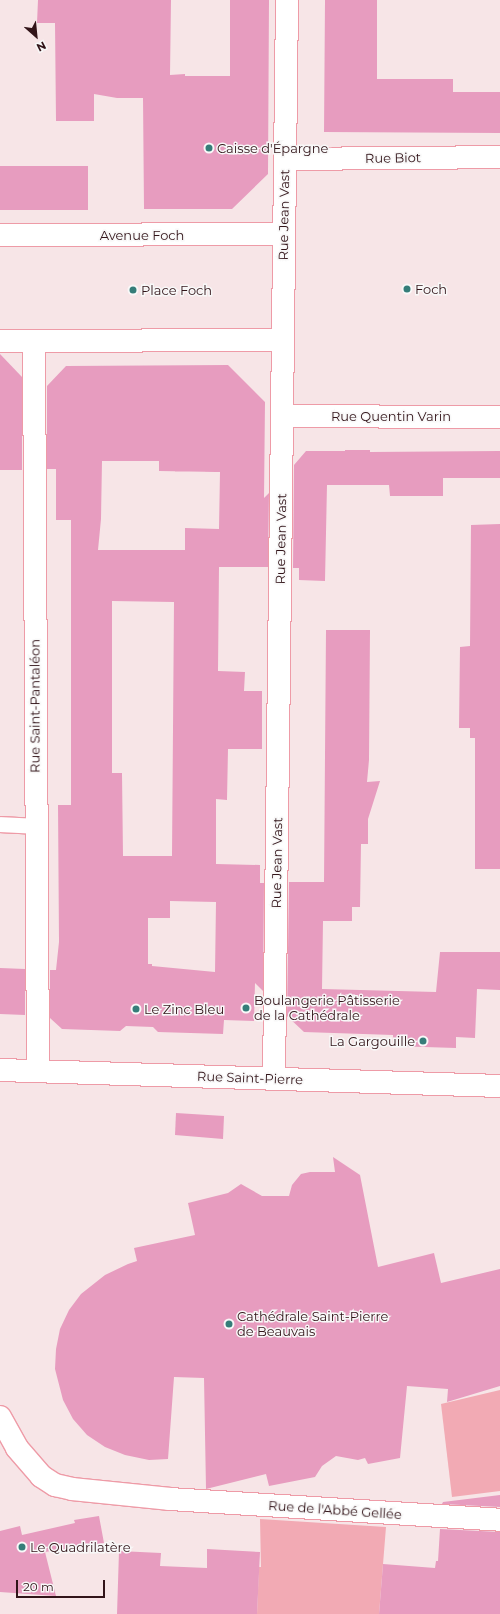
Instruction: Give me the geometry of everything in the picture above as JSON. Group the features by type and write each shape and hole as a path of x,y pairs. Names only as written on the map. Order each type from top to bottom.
{"street":[{"name":"Rue Jean Vast","path":"274,1078 287,0"},
{"name":"Rue Biot","path":"285,159 500,157"},
{"name":"Avenue Foch","path":"0,235 284,234"},
{"path":"0,341 283,340"},
{"name":"Rue Saint-Pantaléon","path":"34,341 38,1071"},
{"name":"Rue Quentin Varin","path":"282,416 500,417"},
{"name":"Rue Saint-Pierre","path":"0,1070 500,1086"},
{"name":"Rue de l'Abbé Gellée","path":"0,1417 17,1448 41,1476 55,1485 92,1492 170,1499 500,1520"}],"lane":[{"path":"0,824 36,826"}],"shaded area":[{"path":"500,1390 500,1491 452,1497 441,1404"},
{"path":"260,1519 386,1527 379,1614 257,1614 259,1567 261,1567"}],"building":[{"path":"38,0 171,0 170,75 185,74 185,76 230,76 230,0 269,0 268,174 232,209 144,209 143,98 117,98 94,94 94,121 56,121 55,23 37,23"},
{"path":"325,0 377,0 377,79 453,79 453,92 500,92 500,133 324,132"},
{"path":"0,166 88,166 88,210 0,210"},
{"path":"0,354 22,377 22,470 0,470"},
{"path":"228,365 265,402 264,498 269,493 268,567 219,567 218,671 245,672 244,691 262,691 262,749 228,749 227,800 216,799 216,864 260,865 260,883 264,883 263,991 255,983 254,1021 224,1020 223,1034 158,1032 153,1027 126,1026 120,1031 62,1029 50,1018 50,970 56,970 59,942 58,805 71,805 71,520 56,520 56,469 47,469 47,386 66,366","holes":["102,461 159,461 159,471 220,472 219,529 185,528 185,550 98,550 101,519","112,601 174,602 172,856 123,856 122,773 112,773","170,901 216,902 215,972 152,966 152,964 148,964 148,918 170,918"]},
{"path":"370,450 370,452 500,451 500,478 443,478 443,496 390,496 389,485 327,485 325,581 299,580 299,568 293,568 294,465 306,451"},
{"path":"500,524 500,869 475,869 475,738 470,738 470,728 459,728 460,647 470,646 471,525"},
{"path":"326,630 370,630 369,760 367,782 380,781 368,819 368,844 361,844 360,907 352,907 352,921 323,921 322,989 436,992 440,952 500,952 500,990 477,989 475,1038 456,1037 456,1048 393,1046 393,1035 304,1032 287,1016 289,882 324,882"},
{"path":"0,968 25,969 25,1015 0,1014"},
{"path":"176,1113 224,1116 223,1139 175,1135"},
{"name":"Cathédrale Saint-Pierre de Beauvais","path":"333,1157 360,1175 378,1267 434,1253 441,1283 500,1269 500,1386 447,1402 448,1389 407,1386 400,1458 368,1464 365,1458 358,1460 336,1456 322,1466 315,1477 269,1486 266,1474 206,1489 204,1378 174,1377 168,1459 149,1460 125,1455 105,1447 87,1435 73,1419 63,1400 55,1369 56,1349 60,1329 69,1310 81,1294 105,1275 137,1261 134,1248 195,1235 188,1203 228,1193 241,1184 262,1196 289,1196 292,1185 301,1174 310,1172 335,1172"},
{"path":"500,1495 500,1507 442,1504 443,1502"},
{"path":"99,1516 104,1543 45,1552 56,1596 0,1592 0,1531 20,1526 22,1535 75,1523 74,1520"},
{"path":"440,1529 500,1532 500,1614 379,1614 383,1564 435,1568 436,1561 438,1561"},
{"path":"207,1549 260,1552 257,1614 117,1614 119,1551 161,1553 160,1566 207,1568"}],"place":[{"name":"Caisse d'Épargne","path":"209,148"},
{"name":"Foch","path":"407,289"},
{"name":"Place Foch","path":"133,290"},
{"name":"Boulangerie Pâtisserie de la Cathédrale","path":"246,1008"},
{"name":"Le Zinc Bleu","path":"136,1009"},
{"name":"La Gargouille","path":"423,1041"},
{"name":"Cathédrale Saint-Pierre de Beauvais","path":"229,1324"},
{"name":"Le Quadrilatère","path":"22,1547"}]}
